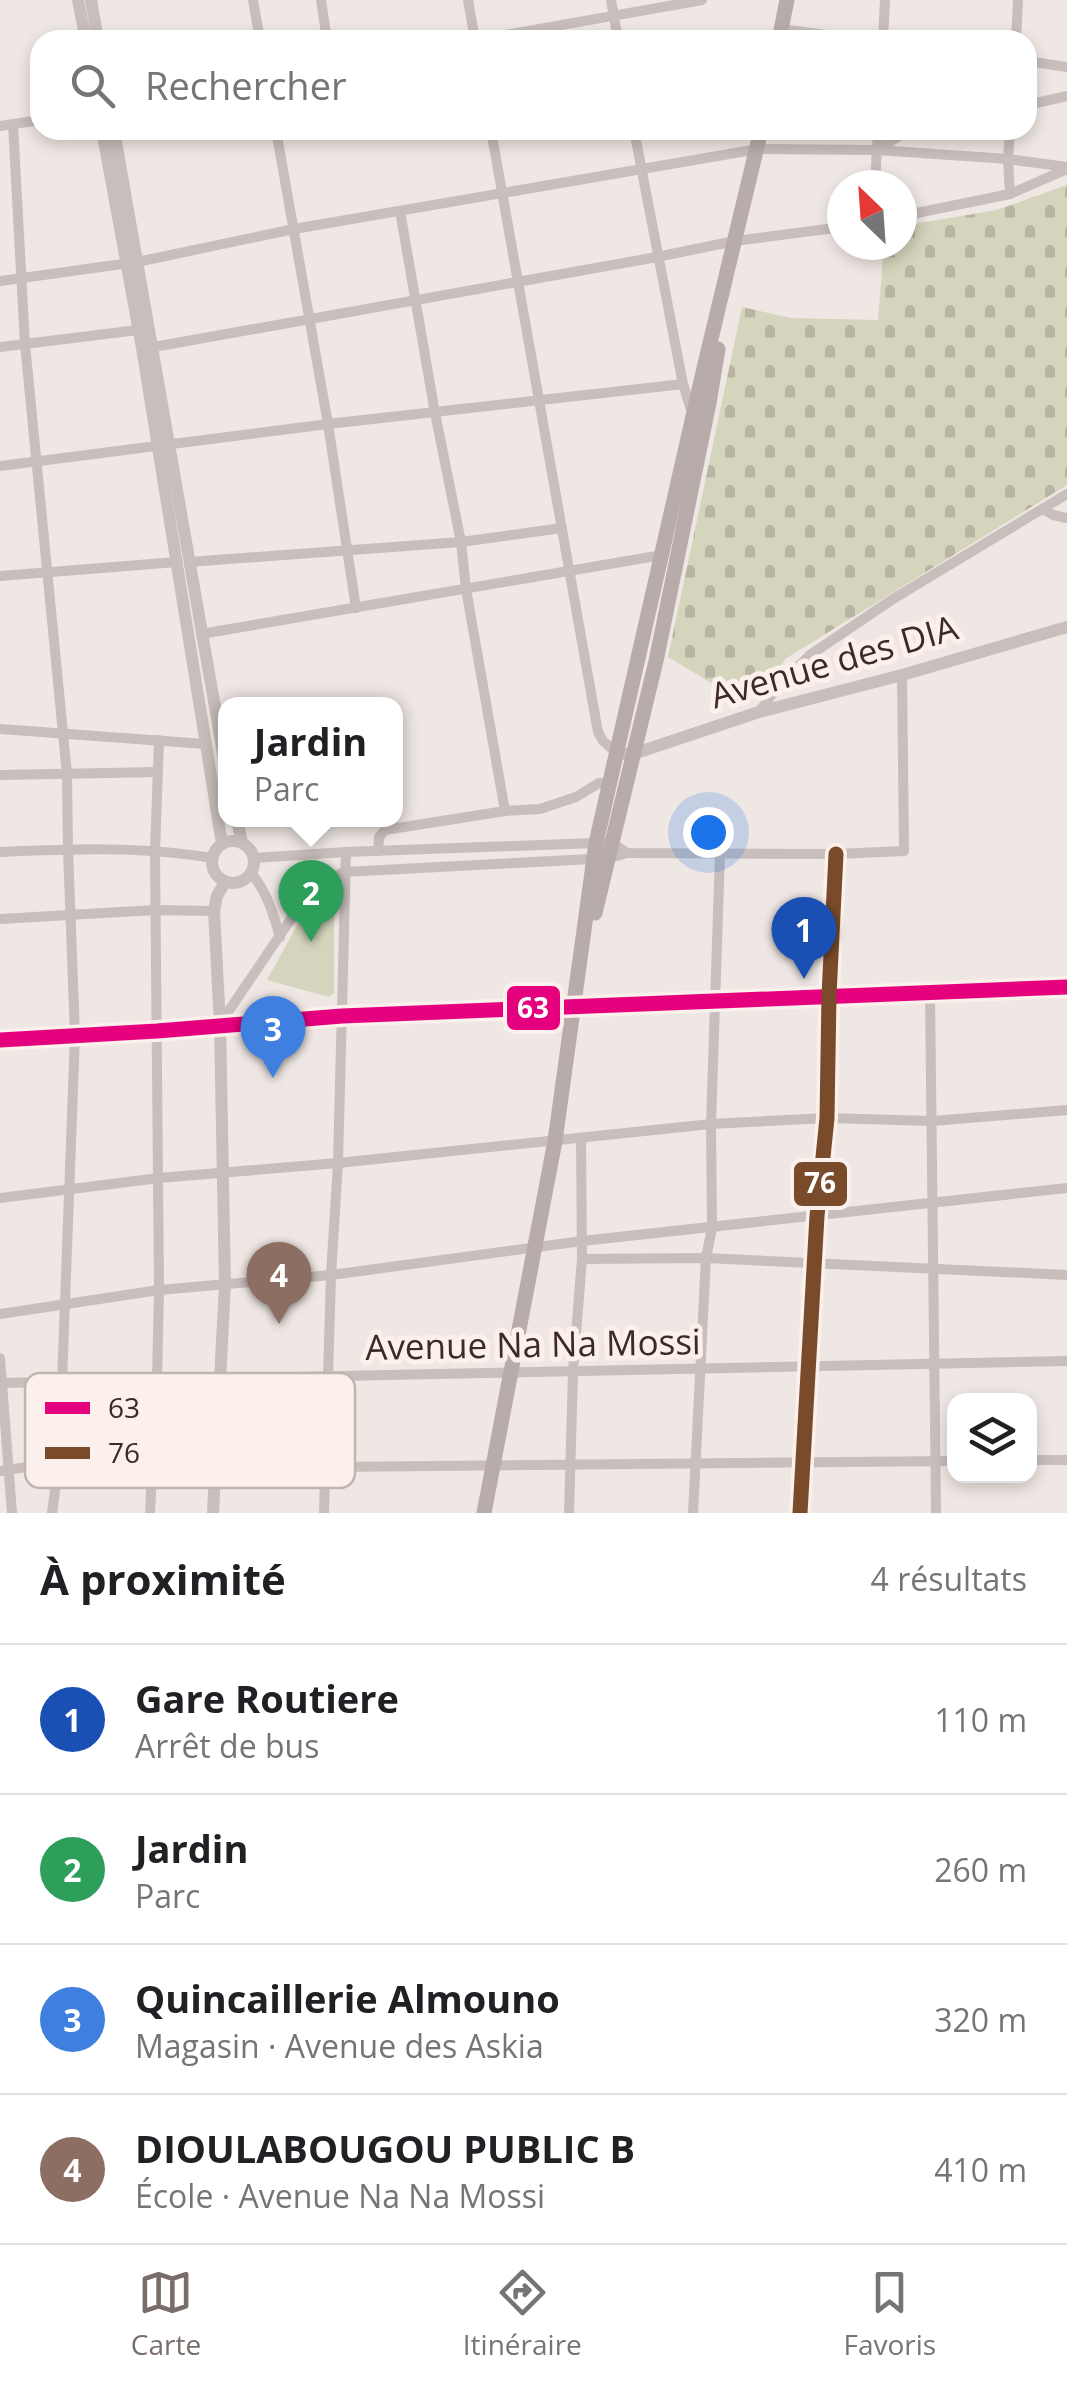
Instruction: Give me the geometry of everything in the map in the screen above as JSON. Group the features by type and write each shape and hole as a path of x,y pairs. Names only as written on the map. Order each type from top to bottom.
{"main road":[{"path":"781,30 788,0"},
{"path":"484,1513 555,1141 580,970 626,754 657,576 759,140"},
{"path":"603,851 610,782 626,754 656,661 710,403 735,241"}],"street":[{"path":"78,0 84,30"},
{"path":"91,0 96,30"},
{"path":"253,0 258,30"},
{"path":"321,0 326,30"},
{"path":"468,0 474,30"},
{"path":"611,0 616,30"},
{"path":"529,30 702,0"},
{"path":"884,30 885,0"},
{"path":"1016,30 1018,0"},
{"path":"1037,62 1067,67"},
{"path":"1037,103 1067,96"},
{"path":"0,126 30,122"},
{"path":"14,125 25,344 68,774 75,1034 63,1373"},
{"path":"104,140 132,262 138,330 147,348"},
{"path":"115,140 183,562 218,820"},
{"path":"278,140 356,608"},
{"path":"493,140 598,732 603,741 626,754"},
{"path":"636,140 682,384 694,416"},
{"path":"876,170 878,140"},
{"path":"877,150 894,140"},
{"path":"1009,140 1010,194"},
{"path":"0,281 132,262 294,229 758,148 877,150 1008,159 1067,168"},
{"path":"917,213 1010,194 1067,168"},
{"path":"400,211 461,542 505,812"},
{"path":"147,348 735,241 827,228"},
{"path":"0,347 138,330"},
{"path":"0,466 682,384"},
{"path":"759,712 778,686 810,655 893,599 1067,494"},
{"path":"1043,510 1067,518"},
{"path":"0,576 461,542 562,528"},
{"path":"201,634 662,555"},
{"path":"183,562 218,726"},
{"name":"Avenue des DIA","path":"626,754 759,712 1067,627"},
{"path":"242,843 222,844 212,858 214,873 225,882 240,882 253,866 378,850 720,854 904,851 902,675"},
{"path":"0,729 205,744"},
{"path":"157,1373 160,1178 155,851 159,740"},
{"path":"0,775 158,772"},
{"path":"378,850 378,837 385,830 540,810 610,782"},
{"path":"219,827 222,844"},
{"path":"239,827 242,843 252,852 253,866 272,907 280,937"},
{"path":"0,852 155,851 212,858"},
{"path":"220,1024 305,898 316,887 344,872 603,851"},
{"path":"328,1373 346,852"},
{"path":"693,1513 706,1258 712,1228 711,1124 720,854"},
{"path":"800,1513 817,1216 827,1118 836,854"},
{"path":"222,1373 225,1285 214,911 225,882"},
{"path":"0,919 156,910 214,911"},
{"path":"0,1040 342,1016 1067,987"},
{"path":"930,992 936,1513"},
{"path":"0,1198 160,1178 711,1124 827,1118 932,1121 1067,1110"},
{"path":"569,1513 573,1371 582,1259 581,1138"},
{"path":"0,1314 159,1290 331,1275 582,1241 1067,1188"},
{"path":"582,1259 706,1258 1067,1275"},
{"path":"0,1358 4,1471 12,1513"},
{"name":"Avenue Na Na Mossi","path":"355,1376 1067,1362"},
{"path":"1037,1460 1067,1460"},
{"path":"355,1467 947,1461"},
{"path":"52,1513 55,1488"},
{"path":"150,1513 151,1488"},
{"path":"213,1513 215,1488"},
{"path":"324,1513 325,1488"}],"green space":[{"path":"1067,185 1067,485 785,659 768,687 738,699 668,657 742,307 790,318 878,320 883,260 917,260 917,223 997,210"},
{"path":"312,898 334,903 334,993 329,997 267,980"}],"transit line":[{"name":"76","path":"800,1513 817,1216 827,1118 836,854"},
{"name":"63","path":"0,1040 342,1016 1067,987"}],"place":[{"name":"Jardin","path":"311,942"},
{"name":"Gare Routiere","path":"804,979"},
{"name":"Quincaillerie Almouno","path":"273,1078"},
{"name":"DIOULABOUGOU PUBLIC B","path":"279,1324"}]}
